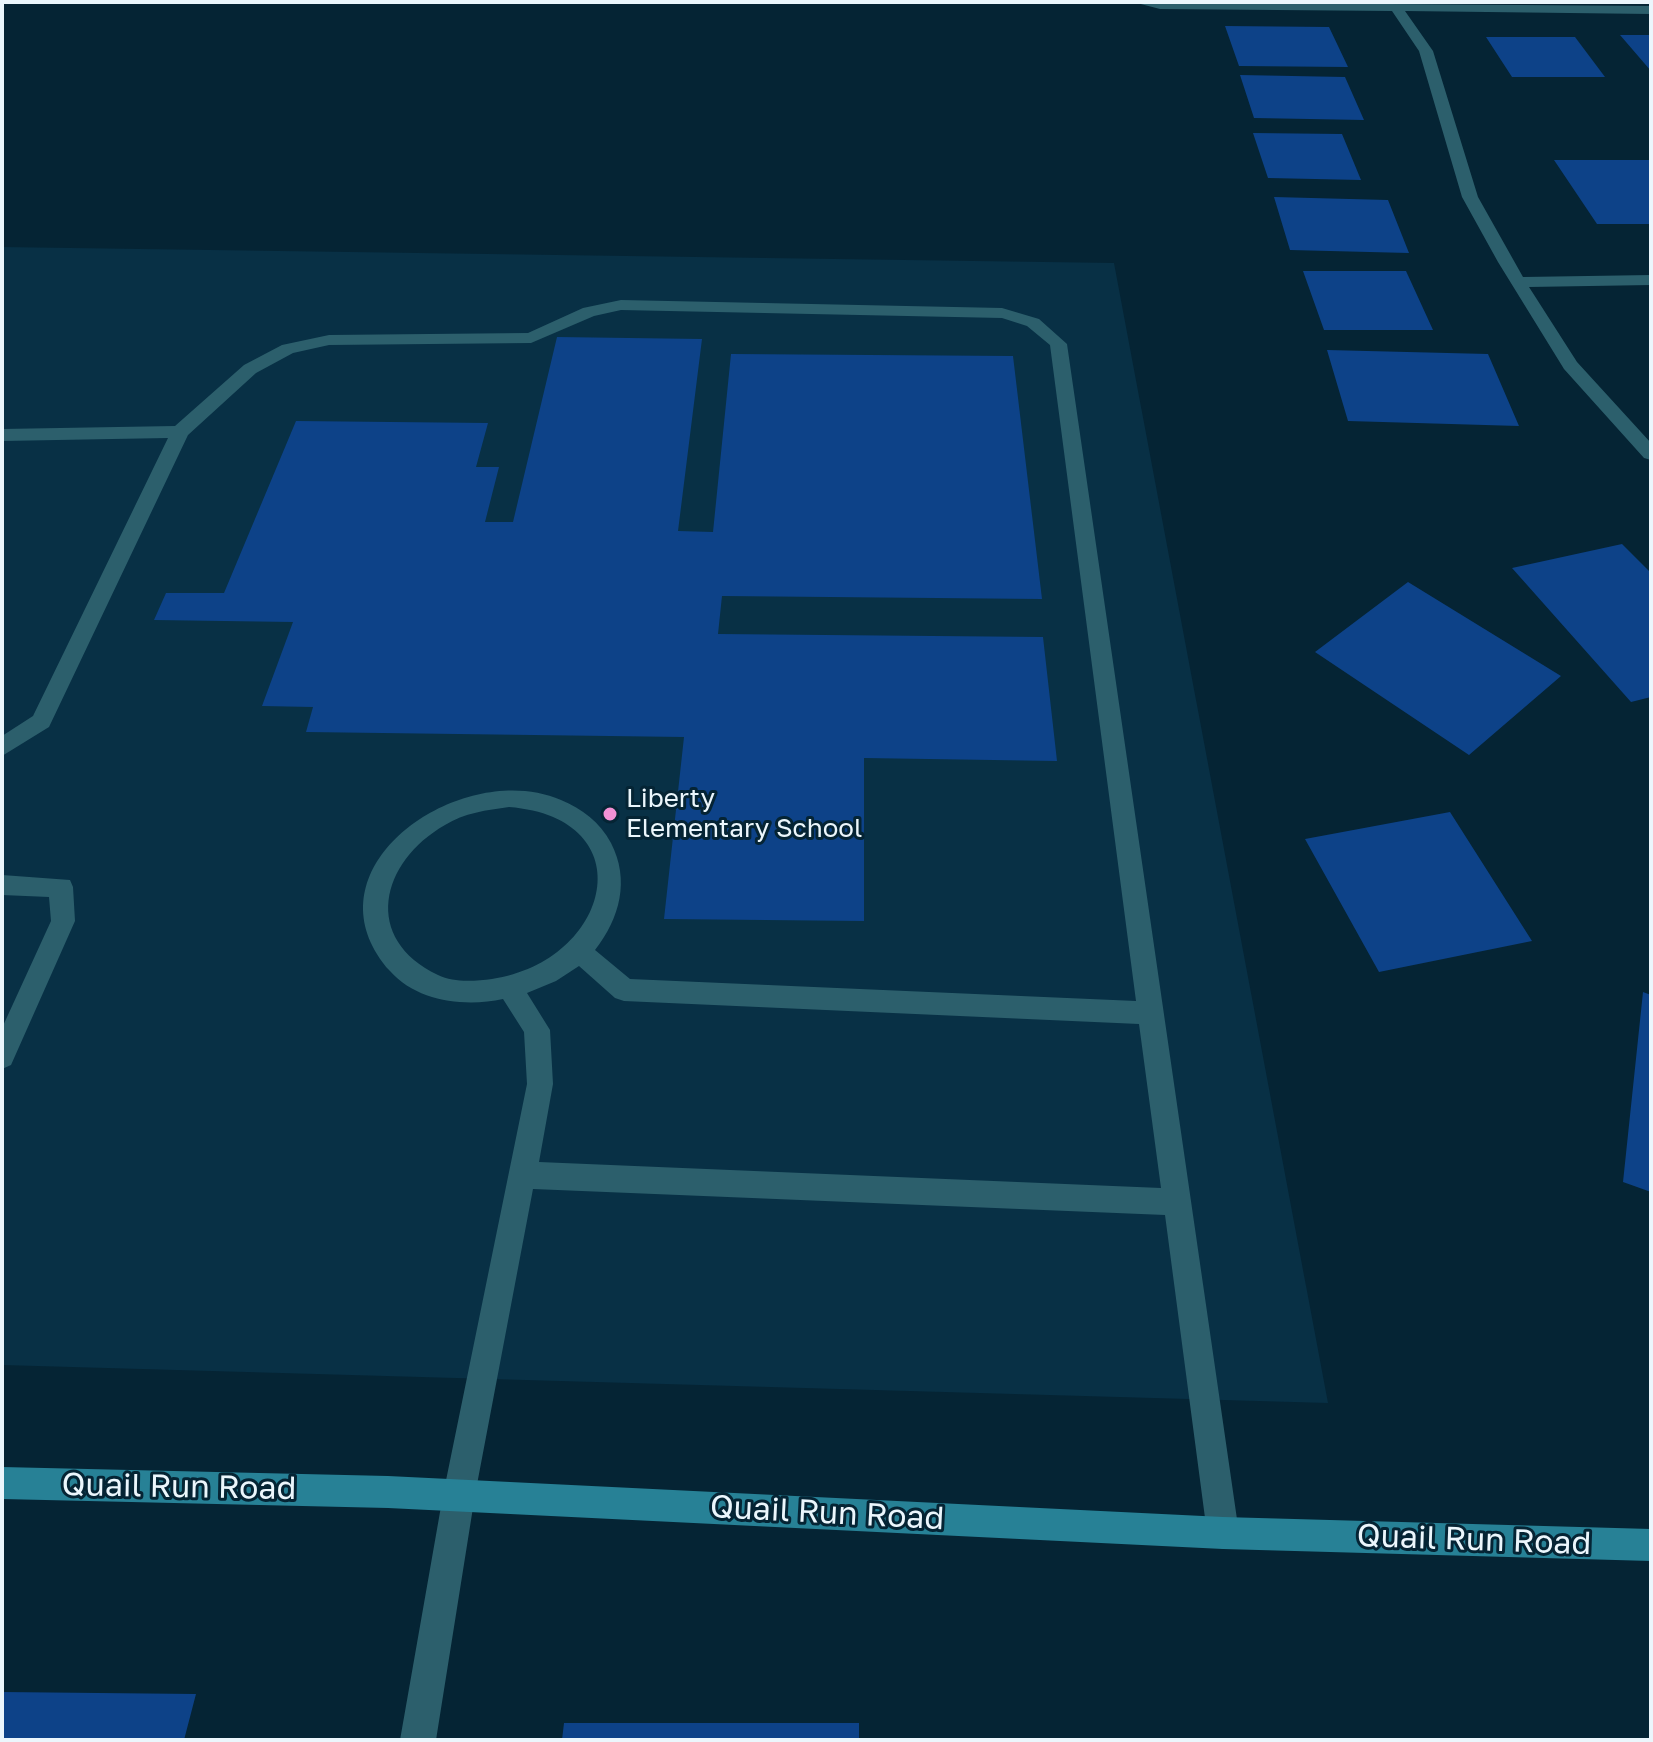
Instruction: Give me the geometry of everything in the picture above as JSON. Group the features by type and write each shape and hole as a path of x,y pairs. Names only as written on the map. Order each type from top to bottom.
{"street":[{"path":"1139,2 1160,5 1651,10"},
{"path":"1396,8 1426,51 1470,197 1570,365 1651,454"},
{"path":"1519,282 1651,280"},
{"path":"2,747 41,721 180,432 250,369 288,349 329,340 531,338 589,312 621,305 1002,313 1025,317 1045,328 1058,344 1223,1533"},
{"path":"2,435 180,432"},
{"path":"509,798 543,802 573,815 596,835 609,862 611,892 601,922 579,951 547,973 510,988 470,992 432,985 401,967 380,939 374,907 382,874 403,844 434,819 470,804 509,798"},
{"path":"2,885 61,887 63,921 2,1057"},
{"path":"579,951 624,990 1150,1013"},
{"path":"418,1740 459,1495 540,1084 537,1030 510,988"},
{"path":"524,1175 1175,1202"},
{"name":"Quail Run Road","path":"2,1483 459,1495 1223,1533 1651,1545"}],"shaded area":[{"name":"Liberty Elementary School","path":"2,247 1114,263 1328,1403 2,1365"}],"building":[{"path":"1225,26 1329,27 1348,67 1239,66"},
{"path":"1620,35 1651,35 1651,71"},
{"path":"1486,37 1575,37 1605,77 1512,77"},
{"path":"1240,75 1345,77 1364,120 1254,118"},
{"path":"1253,133 1342,134 1361,180 1268,178"},
{"path":"1554,160 1651,160 1651,224 1597,224"},
{"path":"1274,197 1388,200 1409,253 1290,250"},
{"path":"1303,271 1406,271 1433,330 1324,330"},
{"path":"557,337 702,339 678,531 713,532 731,354 1013,356 1042,599 722,596 718,634 1043,637 1057,761 864,758 864,921 664,919 684,737 306,732 313,707 262,706 293,622 154,620 166,593 224,593 296,421 488,423 476,467 499,467 485,522 513,522"},
{"path":"1327,350 1488,354 1519,426 1348,421"},
{"path":"1622,544 1651,573 1651,697 1631,702 1512,568"},
{"path":"1408,582 1561,676 1469,755 1315,652"},
{"path":"1450,812 1532,941 1379,972 1305,839"},
{"path":"1643,992 1651,995 1651,1192 1623,1182"},
{"path":"2,1692 196,1694 184,1740 2,1740"},
{"path":"564,1723 859,1723 859,1740 562,1740"}],"place":[{"name":"Liberty Elementary School","path":"610,814"}]}
